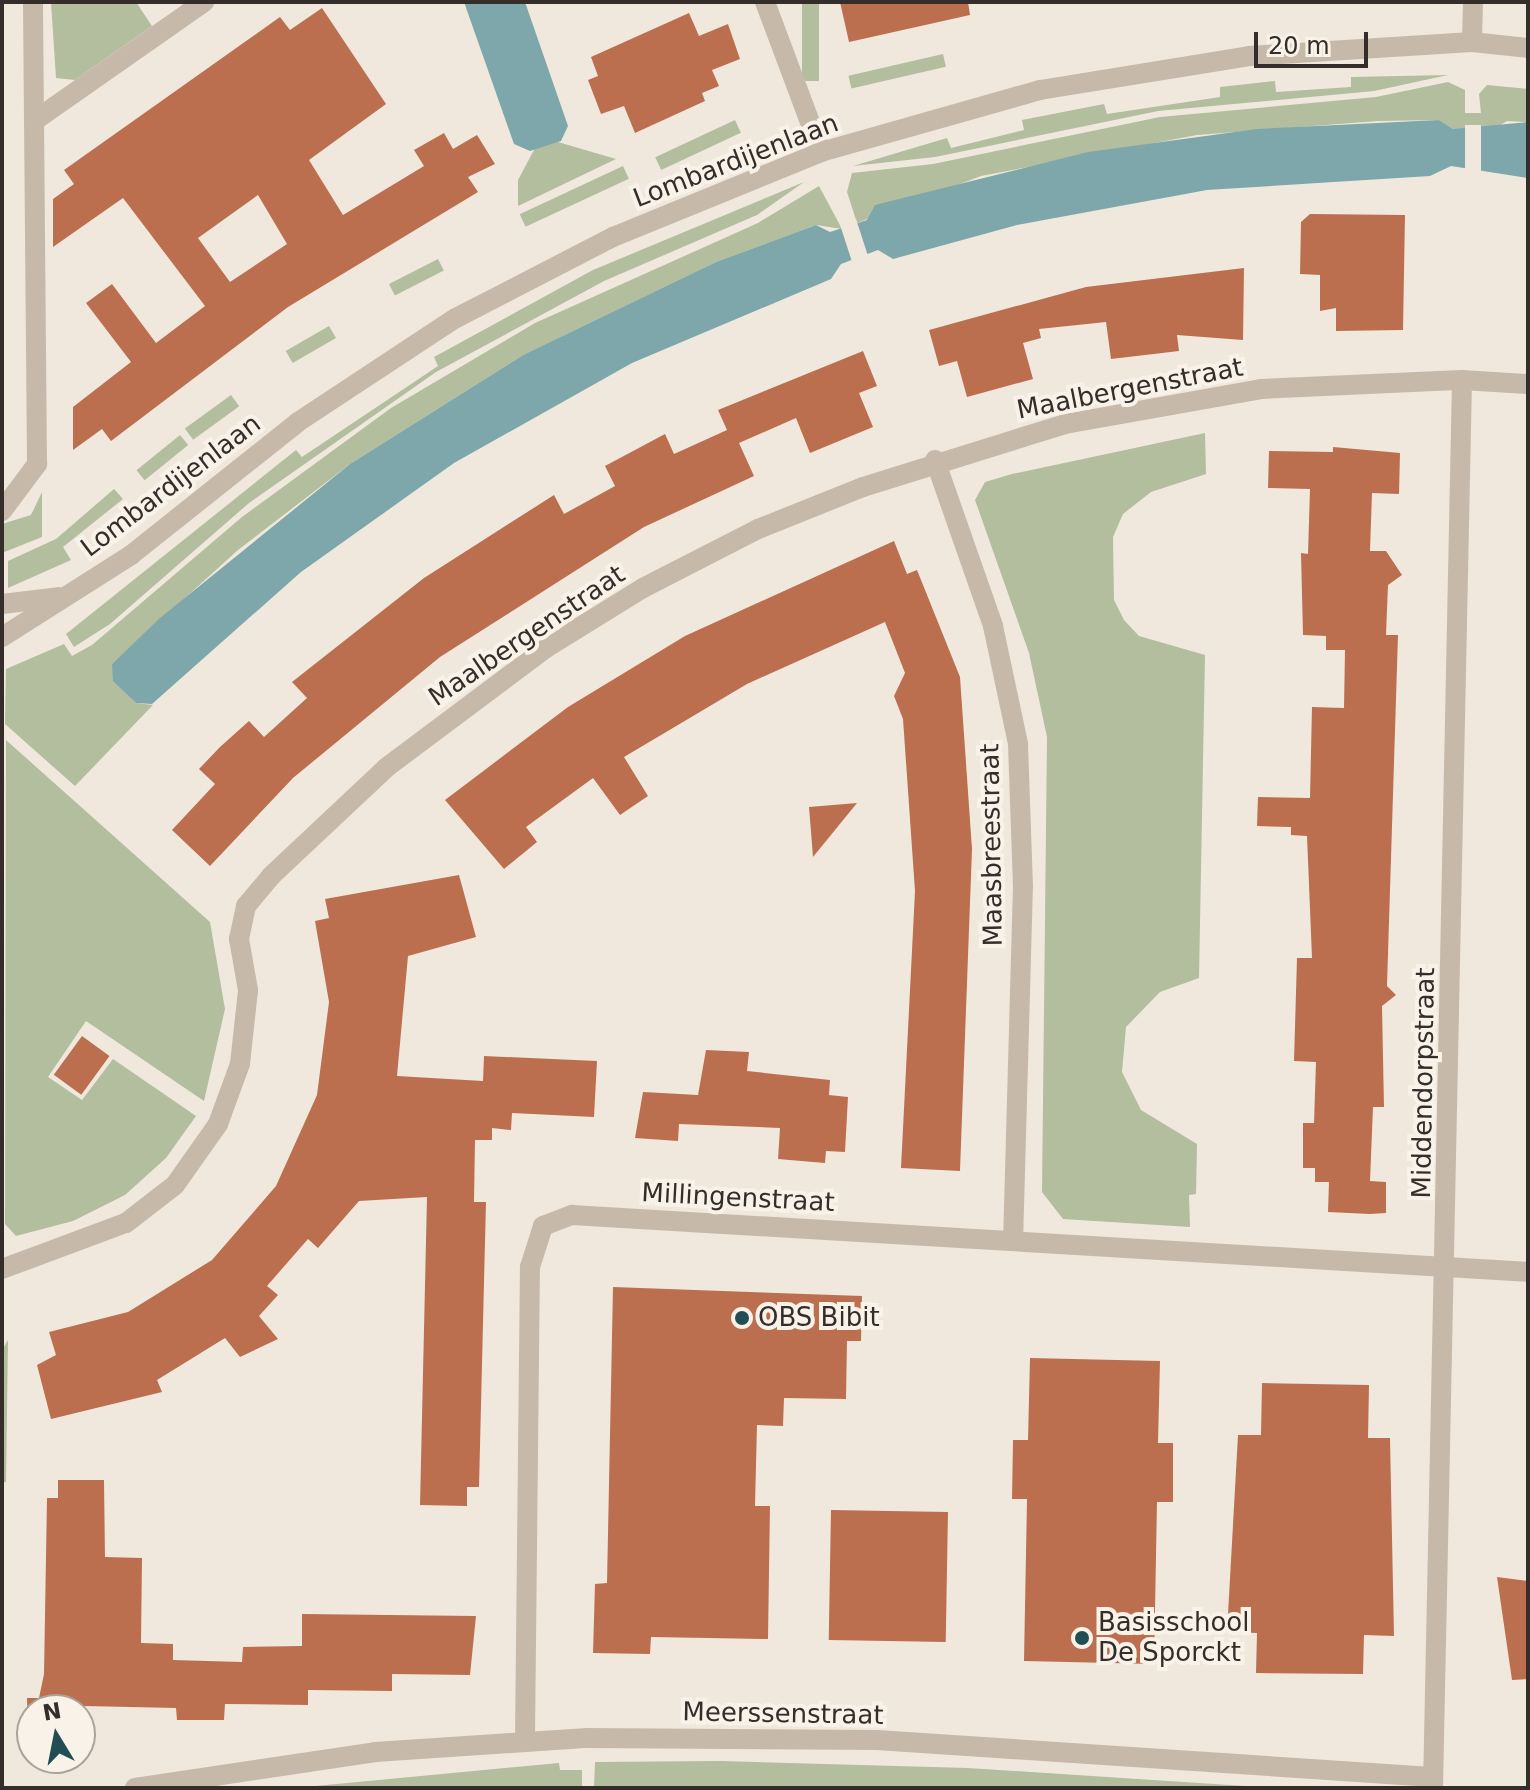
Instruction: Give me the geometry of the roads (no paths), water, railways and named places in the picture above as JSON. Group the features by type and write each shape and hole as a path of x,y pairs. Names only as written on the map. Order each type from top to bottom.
{"street":[{"path":"2,511 37,464 33,2"},
{"path":"34,121 204,2"},
{"path":"765,2 821,152"},
{"path":"1472,42 1473,2"},
{"name":"Lombardijenlaan","path":"2,637 131,555 298,422 456,318 613,237 821,152 1040,90 1249,56 1472,42 1528,48"},
{"name":"Maalbergenstraat","path":"2,1269 126,1223 175,1185 218,1124 240,1064 248,990 239,939 246,906 387,767 546,648 643,588 758,529 935,460 1065,424 1261,389 1462,380 1528,384"},
{"name":"Middendorpstraat","path":"1432,1782 1447,1266 1462,380"},
{"name":"Maasbreestraat","path":"935,460 993,626 1018,744 1023,885 1013,1240"},
{"name":"Lombardijenlaan","path":"2,604 63,596"},
{"name":"Millingenstraat","path":"525,1739 530,1267 543,1226 572,1215 1528,1272"},
{"name":"Meerssenstraat","path":"135,1788 375,1752 525,1739 877,1740 1432,1782"}],"water":[{"path":"464,2 525,2 568,126 561,141 530,151 514,144"},
{"path":"1439,120 1453,129 1528,122 1528,178 1451,166 1430,176 1207,190 1017,225 893,259 878,250 841,264 831,279 632,363 454,463 301,572 152,704 136,703 113,681 112,664 160,618 350,464 523,355 716,262 816,225 830,232 867,220 875,205 1088,152 1257,129"}],"place":[{"name":"OBS Bibit","path":"742,1318"},
{"name":"Basisschool De Sporckt","path":"1082,1638"}]}
